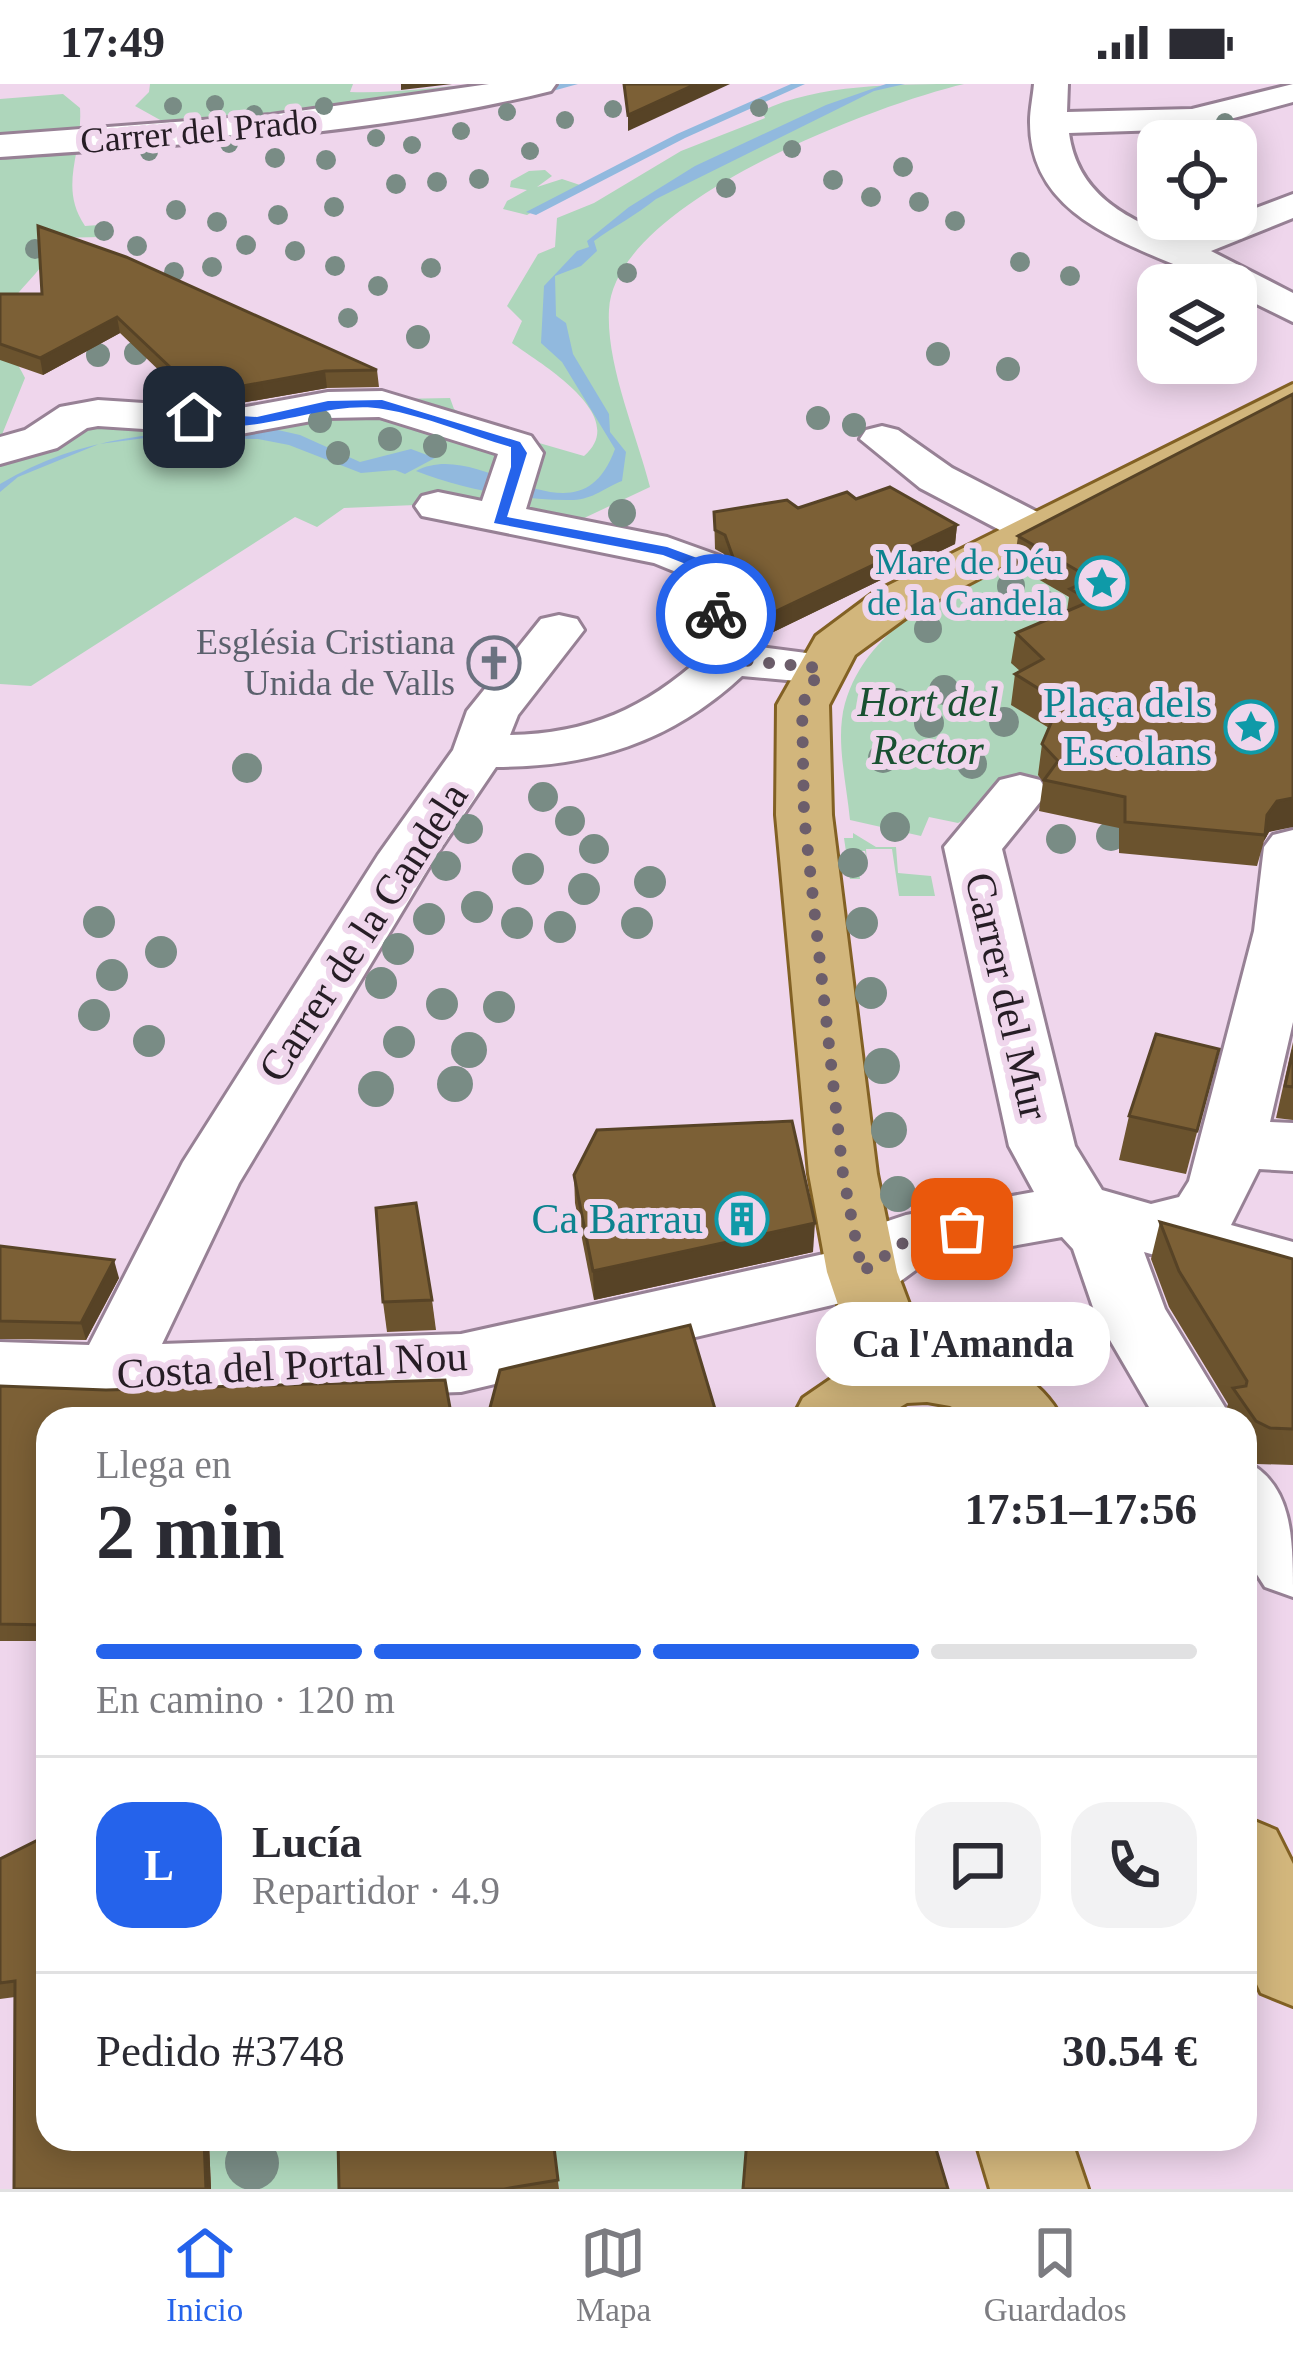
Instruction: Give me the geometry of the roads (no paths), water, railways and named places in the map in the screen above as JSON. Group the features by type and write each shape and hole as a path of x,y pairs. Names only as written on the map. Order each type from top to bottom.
{"main road":[{"path":"898,1375 862,1272 843,1174 804,815 802,705 834,647 893,603 1293,397"},
{"path":"842,1407 854,1396 898,1375 941,1376 992,1388 1012,1407"},
{"path":"1257,1884 1293,1961"},
{"path":"1027,2151 1039,2189"}],"street":[{"name":"Carrer del Prado","path":"0,146 358,116 539,84"},
{"path":"1051,84 1046,123 1060,168 1085,210 1150,244 1206,264"},
{"path":"1046,123 1192,119 1293,91"},
{"path":"1177,251 1293,206"},
{"path":"1257,283 1293,280"},
{"path":"1257,288 1293,310"},
{"path":"0,451 41,440 74,416 98,413 235,422 328,405 382,404 515,445 520,453 518,467 501,516"},
{"path":"882,439 936,478 1032,528"},
{"path":"438,506 667,551 703,566 730,659 820,668"},
{"path":"480,751 494,711 559,630"},
{"name":"Carrer de la Candela","path":"111,1375 207,1179 407,855 480,751 535,752 608,741 660,715 730,659"},
{"name":"Carrer del Mur","path":"1020,792 973,847 1042,1146 1078,1209"},
{"path":"1155,1228 1202,1216 1222,1184 1263,1145 1293,847"},
{"path":"1078,1209 1293,1268"},
{"path":"1078,1209 1104,1239 1132,1316 1188,1407"},
{"name":"Costa del Portal Nou","path":"0,1371 111,1375 461,1363 862,1272 906,1241 1078,1209"},
{"path":"1257,1510 1293,1563"}],"water":[{"path":"886,84 905,84 874,91 656,199 594,241 597,251 581,266 555,276 556,316 566,323 573,354 609,414 610,432 626,452 622,481 587,498 554,500 493,493 416,471 442,464 469,467 552,492 577,491 598,478 615,449 562,362 541,343 544,286 577,251 589,247 587,241 629,207 695,166 826,105"},
{"path":"269,428 300,435 360,462 411,449 435,458 405,474 395,470 361,473 289,445 258,439 153,437 99,444 18,477 0,492 0,484 33,467 98,444 164,433"}],"waterway":[{"path":"527,95 573,84"},
{"path":"532,212 681,136 800,84"}],"place":[{"name":"Mare de Déu de la Candela","path":"1102,583"},
{"name":"Església Cristiana Unida de Valls","path":"494,663"},
{"name":"Plaça dels Escolans","path":"1251,727"},
{"name":"Ca Barrau","path":"742,1219"},
{"name":"Ca l'Amanda","path":"962,1229"}],"park label":[{"name":"Hort del Rector","path":"928,726"}]}
